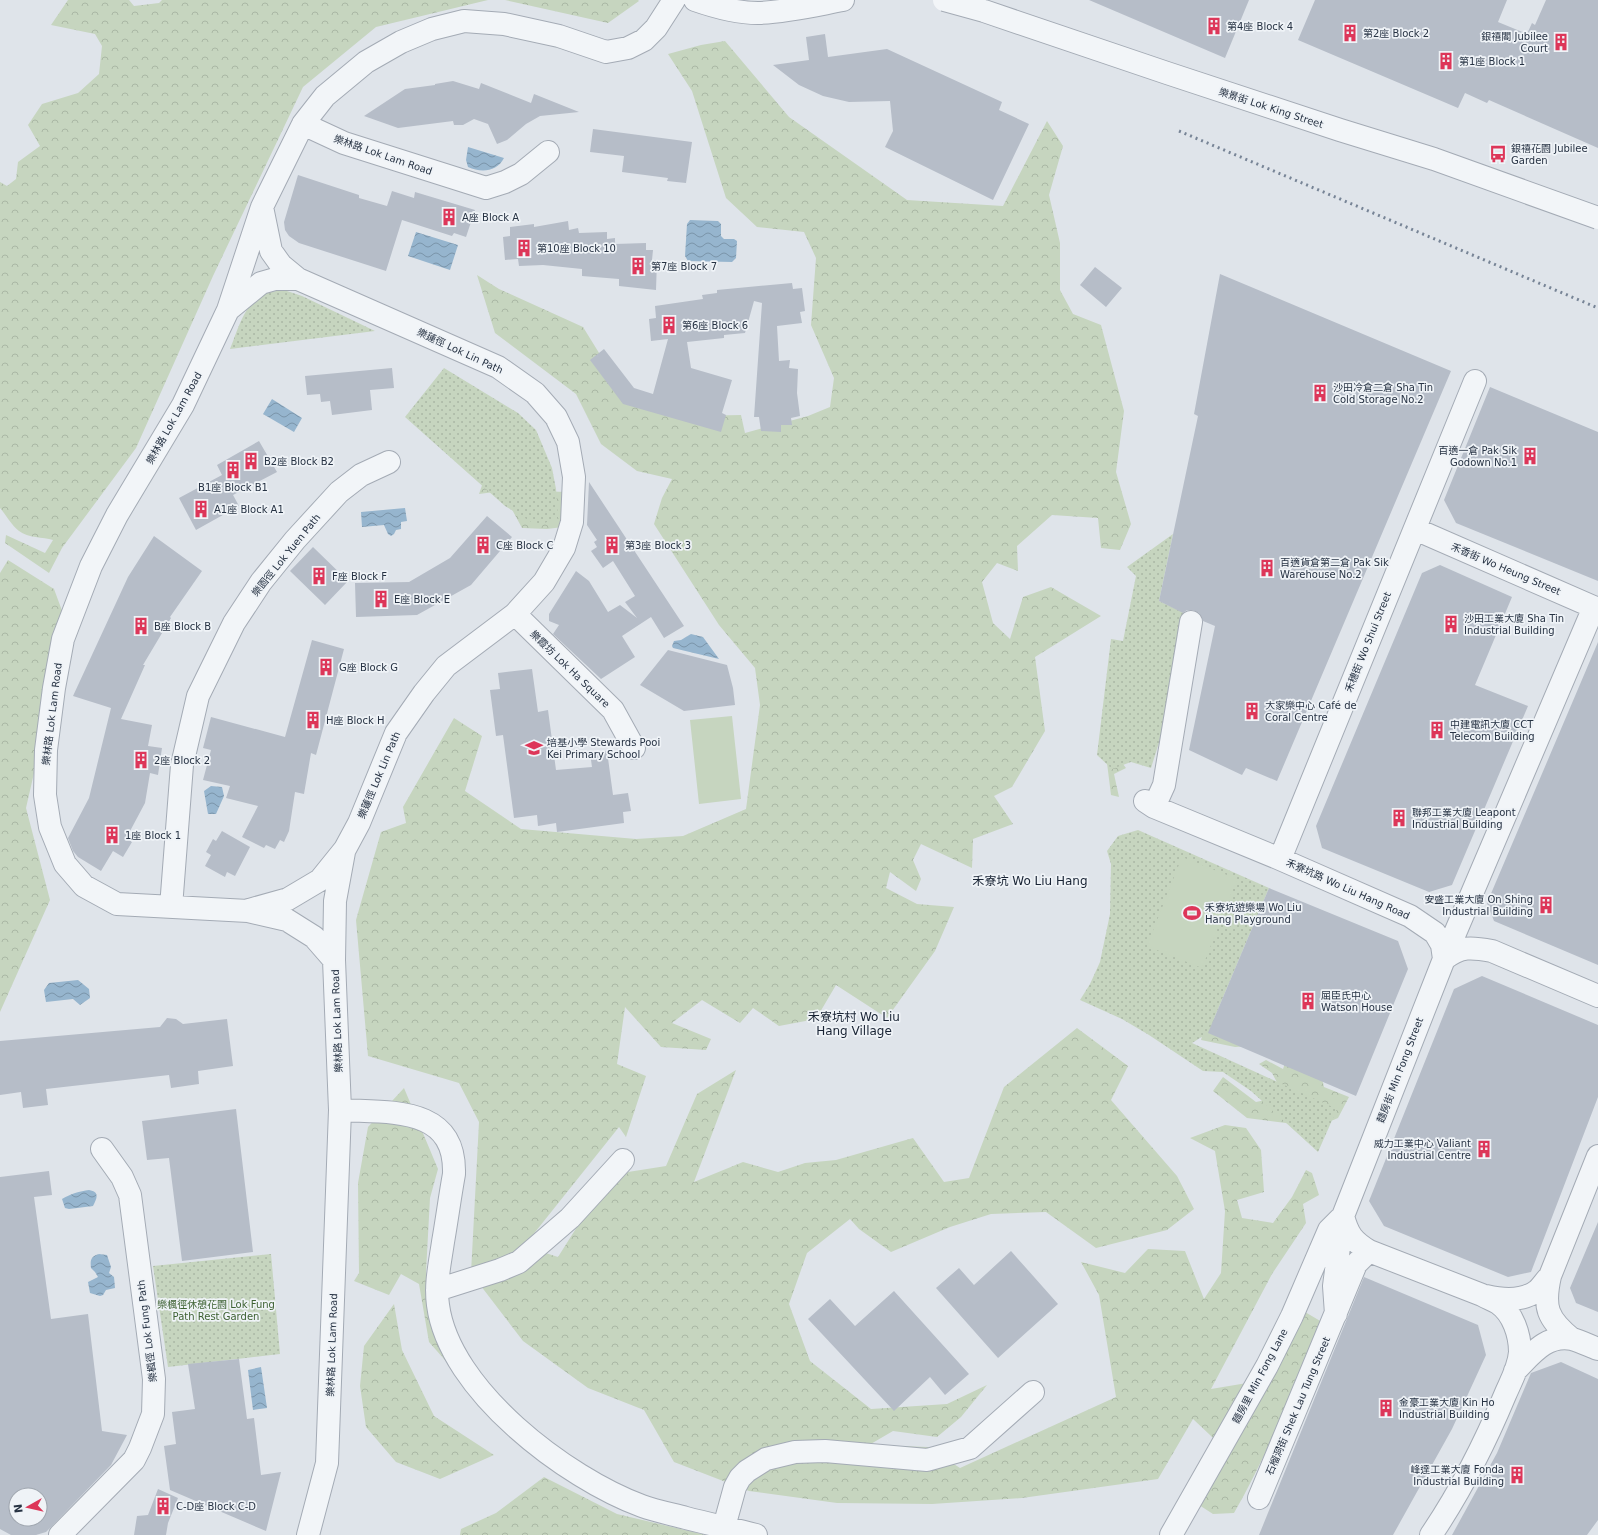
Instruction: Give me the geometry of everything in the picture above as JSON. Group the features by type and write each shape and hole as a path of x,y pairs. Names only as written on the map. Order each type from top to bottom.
{"street":[{"path":"303,124 325,96 366,62 401,42 432,29 464,21 504,24 559,36 606,52 628,48 644,40 656,28 674,0"},
{"path":"695,0 734,11 758,13 780,11 843,0"},
{"name":"樂景街 Lok King Street","path":"944,0 1000,16 1190,81 1434,159 1598,218"},
{"name":"樂林路 Lok Lam Road","path":"308,1535 327,1463 340,1110 334,960 314,937 287,920 248,911 117,904 84,886 65,864 50,827 45,795 46,750 54,688 63,639 91,566 117,515 183,405 228,310 262,207 303,124 344,143 486,188 505,182 522,174 548,152"},
{"name":"樂蓮徑 Lok Lin Path","path":"248,911 288,899 320,880 345,848 358,823 396,733 424,693 446,666 515,614 544,582 564,548 572,522 574,477 568,442 556,417 535,392 498,367 298,279 281,265 270,251 262,207"},
{"name":"樂蓮徑 Lok Lin Path","path":"228,310 261,283 276,279 298,279"},
{"name":"禾穗街 Wo Shui Street","path":"1280,859 1475,381"},
{"name":"樂園徑 Lok Yuen Path","path":"172,907 182,765 198,696 234,623 266,576 295,540 339,492 361,475 389,462"},
{"name":"禾香街 Wo Heung Street","path":"1415,529 1596,608"},
{"name":"麵房街 Min Fong Street","path":"1343,1216 1444,959 1596,608"},
{"name":"樂霞坊 Lok Ha Square","path":"515,614 613,710 634,748"},
{"name":"禾寮坑路 Wo Liu Hang Road","path":"1192,622 1164,785 1150,804 1396,909 1422,923 1435,933 1442,945 1444,959"},
{"name":"樂蓮徑 Lok Lin Path","path":"334,960 335,901 345,848"},
{"path":"1444,959 1453,952 1462,948 1492,951 1598,996"},
{"path":"340,1110 401,1114 423,1119 439,1129 450,1144 454,1164 454,1174 438,1270 438,1304 442,1327 458,1361 482,1392 522,1432 561,1463 623,1498 654,1510 756,1535"},
{"name":"樂楓徑 Lok Fung Path","path":"60,1535 134,1460 153,1414 154,1379 130,1195 122,1177 102,1149"},
{"path":"1598,1156 1550,1276 1547,1290 1547,1305 1551,1317 1558,1328 1572,1339 1598,1349"},
{"path":"437,1290 500,1270 519,1262 570,1218 623,1160"},
{"path":"1343,1216 1347,1231 1356,1243 1370,1251 1482,1295 1499,1304 1511,1318 1518,1334 1520,1352 1515,1371 1498,1412 1479,1452 1431,1535"},
{"name":"石榴洞街 Shek Lau Tung Street","path":"1336,1314 1334,1286 1343,1216"},
{"name":"麵房里 Min Fong Lane","path":"1171,1535 1267,1366 1292,1316 1329,1230 1343,1216"},
{"name":"石榴洞街 Shek Lau Tung Street","path":"1259,1498 1356,1264 1370,1251"},
{"path":"1482,1295 1504,1299 1525,1297 1538,1290 1550,1276"},
{"path":"1515,1371 1548,1340 1557,1338 1572,1339"},
{"path":"724,1527 731,1498 740,1478 747,1471 766,1459 795,1452 825,1451 927,1460 970,1448 1032,1392"}],"green space":[{"path":"68,0 129,0 134,6 159,3 162,0 488,0 376,27 303,87 213,276 136,448 62,548 49,573 5,543 6,535 45,553 53,540 31,536 19,531 0,508 0,182 7,186 16,179 18,162 40,146 28,125 42,104 78,93 99,74 102,46 95,34 51,25"},
{"path":"505,0 638,0 639,1 608,23"},
{"path":"725,41 789,117 907,200 1003,206 1047,121 1063,146 1049,195 1060,243 1060,290 1073,314 1101,325 1124,411 1116,472 1131,524 1120,550 1101,548 1098,518 1052,515 1017,546 1018,571 997,563 982,582 993,623 1010,639 1023,597 1051,587 1101,616 1035,657 1045,731 1012,787 994,796 1013,824 973,839 972,868 921,844 913,860 921,879 916,891 890,872 886,888 917,904 954,907 935,951 887,1018 836,985 816,1019 779,1026 753,1008 740,1023 702,1000 672,1023 711,1039 706,1050 661,1047 625,1007 617,1064 646,1076 626,1137 619,1127 524,1246 558,1257 582,1219 628,1172 666,1166 697,1094 736,1070 694,1182 743,1162 778,1172 805,1163 836,1160 913,1138 944,1182 969,1178 1004,1087 1077,1028 1128,1066 1111,1100 1177,1176 1194,1209 1167,1230 1096,1248 1046,1212 991,1214 950,1227 891,1252 859,1229 850,1219 807,1253 789,1304 810,1361 871,1409 947,1404 987,1385 961,1417 937,1437 893,1431 869,1445 928,1447 960,1468 1116,1397 1099,1295 1081,1262 1125,1273 1148,1249 1185,1251 1204,1299 1221,1273 1225,1211 1215,1151 1190,1138 1225,1125 1246,1128 1261,1150 1264,1192 1237,1200 1242,1218 1273,1223 1292,1197 1306,1170 1312,1173 1319,1195 1303,1204 1306,1223 1272,1274 1211,1389 1271,1379 1305,1312 1322,1322 1259,1467 1234,1513 1213,1514 1199,1505 1228,1452 1193,1419 1158,1479 1022,1498 932,1504 837,1503 749,1491 674,1462 644,1410 588,1388 523,1341 471,1273 479,1122 459,1083 368,1056 356,920 381,832 406,823 403,807 454,718 482,736 465,791 521,829 636,839 683,836 746,809 760,705 755,668 719,625 654,524 662,498 672,479 637,471 601,444 576,394 495,333 477,275 499,289 583,327 617,382 692,416 741,415 745,433 808,416 830,407 834,378 811,325 816,258 804,232 757,227 726,198 692,91 668,54 701,45"},
{"path":"284,290 302,296 375,331 230,349 239,325 252,303 258,297 266,293"},
{"path":"444,368 518,413 536,430 552,468 556,489 558,517 538,526 505,506 405,417"},
{"path":"488,468 540,491 566,492 563,527 547,529 522,528 502,491 479,494"},
{"path":"1173,534 1159,601 1198,619 1151,768 1131,762 1112,769 1097,755 1111,639 1123,641 1136,576 1127,567"},
{"path":"8,560 54,589 64,616 48,712 26,808 50,900 0,1012 0,573"},
{"path":"732,716 741,799 699,804 690,720"},
{"path":"1104,739 1126,768 1114,774 1119,797 1111,795"},
{"name":"禾寮坑遊樂場 Wo Liu Hang Playground","path":"1138,830 1269,888 1208,1033 1192,1043 1337,1109 1318,1152 1251,1091 1223,1072 1203,1071 1122,1019 1080,1000 1090,984 1100,962 1110,914 1111,864 1107,851 1118,836"},
{"name":"禾寮坑遊樂場 Wo Liu Hang Playground","path":"1182,857 1237,879 1202,968 1147,946"},
{"path":"1208,1013 1250,1046 1235,1047 1201,1040"},
{"path":"1289,1052 1318,1062 1324,1087 1349,1097 1338,1118 1317,1127 1247,1118 1213,1091 1223,1077 1256,1102 1284,1096 1272,1073 1259,1064 1266,1060 1283,1069"},
{"path":"404,1088 438,1169 430,1198 426,1272 451,1367 429,1342 419,1284 401,1274 389,1295 354,1281 359,1273 358,1183 368,1127"},
{"name":"樂楓徑休憩花園 Lok Fung Path Rest Garden","path":"271,1254 280,1354 168,1367 153,1266"},
{"path":"394,1304 402,1350 434,1416 494,1455 440,1479 396,1462 366,1427 360,1386 364,1346"},
{"path":"544,1477 617,1514 706,1535 460,1535 461,1529 496,1513"}],"water":[{"path":"468,147 504,158 501,163 493,169 473,169 468,167 466,160"},
{"path":"690,220 718,221 721,224 721,236 724,239 734,239 737,241 736,258 732,262 688,261 685,256 687,224"},
{"path":"416,232 458,245 450,270 408,256"},
{"path":"272,399 302,418 294,432 263,414"},
{"path":"405,508 407,521 401,522 401,529 396,530 391,536 388,534 384,525 362,527 361,512"},
{"path":"691,634 703,637 719,659 673,648 672,646 674,641 681,640"},
{"path":"211,786 222,787 224,796 216,814 208,814 204,791"},
{"path":"78,980 89,989 90,998 80,1005 73,999 46,1002 44,990 49,983"},
{"path":"89,1190 95,1192 97,1196 93,1206 69,1209 65,1208 62,1199 75,1193"},
{"path":"99,1254 107,1255 111,1267 109,1273 114,1277 115,1288 106,1290 103,1295 100,1296 90,1293 88,1282 98,1277 91,1268 91,1263 93,1257"},
{"path":"261,1367 267,1408 253,1410 248,1370"}],"building":[{"path":"1089,0 1249,0 1225,58"},
{"path":"1315,0 1507,0 1498,22 1527,34 1532,23 1535,25 1546,0 1598,0 1598,148 1489,100 1487,103 1465,93 1458,108 1298,40"},
{"path":"825,34 828,57 887,49 1002,102 999,110 1029,124 993,200 885,147 893,131 890,101 849,102 823,96 799,85 773,65 809,60 806,37"},
{"path":"453,81 479,89 481,83 531,103 534,94 579,112 540,116 526,124 507,140 497,144 488,124 474,119 463,125 454,125 453,121 398,128 364,116 405,89"},
{"path":"593,129 692,142 686,183 667,181 668,178 622,172 624,156 590,152"},
{"path":"298,175 359,195 359,198 387,206 392,191 414,198 415,192 475,210 466,237 454,233 452,236 402,220 386,271 299,243 289,236 285,230 284,222"},
{"path":"568,221 569,230 578,228 579,233 607,232 607,239 615,238 615,244 646,243 646,250 653,250 652,260 657,260 656,290 619,286 619,279 582,276 582,269 543,265 519,266 518,259 505,260 503,237 510,236 510,227 534,224 534,227"},
{"path":"1095,267 1122,288 1106,307 1080,285"},
{"path":"1220,274 1451,371 1277,781 1246,768 1242,775 1189,750 1215,626 1203,621 1199,613 1193,610 1187,610 1183,613 1159,601 1198,416 1194,414"},
{"path":"792,283 793,289 802,288 805,311 800,312 802,323 777,326 779,361 790,360 789,368 798,369 797,393 800,416 791,418 792,425 781,425 781,432 761,431 759,417 754,417 762,303 754,301 745,333 724,335 724,338 687,342 691,368 732,380 722,413 726,415 721,432 623,404 590,360 604,349 634,388 653,394 668,339 651,341 649,319 656,318 655,306 703,299 702,295 717,293 717,290"},
{"path":"392,368 394,388 370,390 372,410 332,415 330,401 321,402 320,394 307,395 305,376"},
{"name":"百適一倉 Pak Sik Godown No.1","path":"1490,387 1598,432 1598,581 1456,523 1444,500"},
{"path":"259,441 277,472 233,495 239,506 196,530 179,498 222,475 217,465"},
{"path":"589,482 684,626 664,638 651,617 622,636 635,657 601,679 553,634 559,625 549,621 549,614 576,571 589,581 608,612 620,605 637,618 625,602 635,596 613,561 603,568 591,551 597,547 594,542 597,540 587,525"},
{"path":"487,516 512,537 471,585 417,615 356,617 355,583 409,582 450,558"},
{"path":"154,536 202,571 170,617 171,618 143,665 145,665 121,719 152,725 148,746 162,748 158,775 150,773 145,803 129,833 135,837 123,857 113,851 101,871 78,857 73,851 68,838 89,798 111,708 73,696 128,577"},
{"name":"F座 Block F","path":"313,547 348,581 325,605 290,571"},
{"path":"1440,565 1512,597 1475,685 1528,706 1452,885 1429,892 1322,848 1316,826 1422,573"},
{"path":"312,640 344,649 316,755 311,753 304,794 295,792 289,831 284,842 280,840 275,849 266,845 264,848 242,837 258,806 226,798 230,786 203,780 211,750 203,748 211,717 285,737"},
{"path":"1598,642 1598,965 1494,921 1487,903"},
{"path":"668,650 727,665 733,688 735,705 684,711 640,685"},
{"path":"532,669 538,712 548,710 556,770 592,767 590,753 607,751 613,795 628,793 631,811 623,812 624,823 557,832 556,823 538,826 537,815 514,818 503,735 496,736 490,690 500,689 498,673"},
{"path":"222,831 250,847 235,876 227,872 225,877 205,866 211,855 206,852 213,839 216,841"},
{"name":"屈臣氏中心 Watson House","path":"1269,888 1398,941 1408,969 1356,1096 1208,1033"},
{"name":"威力工業中心 Valiant Industrial Centre","path":"1482,976 1598,1025 1598,1097 1531,1272 1508,1277 1384,1226 1369,1201 1454,989"},
{"path":"167,1018 176,1019 183,1024 227,1019 233,1066 198,1071 199,1084 171,1088 169,1075 46,1089 48,1105 23,1108 21,1092 0,1095 0,1041 160,1027"},
{"path":"236,1109 253,1252 182,1261 169,1158 147,1160 142,1121"},
{"path":"49,1171 52,1195 34,1197 51,1319 88,1314 102,1431 127,1435 111,1465 46,1532 36,1535 11,1535 0,1529 0,1177"},
{"path":"1598,1222 1598,1312 1576,1303 1570,1288"},
{"path":"1011,1251 1058,1304 998,1358 936,1288 959,1268 974,1285"},
{"name":"金豪工業大廈 Kin Ho Industrial Building","path":"1364,1277 1478,1325 1486,1355 1452,1429 1393,1535 1259,1535"},
{"path":"894,1291 969,1374 945,1395 930,1377 894,1411 808,1319 830,1299 855,1326"},
{"path":"239,1359 247,1419 254,1418 261,1475 281,1472 266,1531 170,1490 164,1446 176,1444 172,1412 195,1409 188,1364"},
{"path":"1561,1362 1598,1379 1598,1520 1587,1535 1452,1535 1497,1453 1531,1373"},
{"name":"C-D座 Block C-D","path":"158,1489 178,1498 168,1523 166,1535 134,1535 137,1516 148,1515"}],"railway":[{"path":"1179,131 1598,308"}],"place":[{"name":"第4座 Block 4","path":"1214,26"},
{"name":"第2座 Block 2","path":"1350,33"},
{"name":"銀禧閣 Jubilee Court","path":"1561,42"},
{"name":"第1座 Block 1","path":"1446,61"},
{"name":"銀禧花園 Jubilee Garden","path":"1498,154"},
{"name":"A座 Block A","path":"449,217"},
{"name":"第10座 Block 10","path":"524,248"},
{"name":"第7座 Block 7","path":"638,266"},
{"name":"第6座 Block 6","path":"669,325"},
{"name":"沙田冷倉二倉 Sha Tin Cold Storage No.2","path":"1320,393"},
{"name":"百適一倉 Pak Sik Godown No.1","path":"1530,456"},
{"name":"B2座 Block B2","path":"251,461"},
{"name":"B1座 Block B1","path":"233,470"},
{"name":"A1座 Block A1","path":"201,509"},
{"name":"C座 Block C","path":"483,545"},
{"name":"第3座 Block 3","path":"612,545"},
{"name":"百適貨倉第二倉 Pak Sik Warehouse No.2","path":"1267,568"},
{"name":"F座 Block F","path":"319,576"},
{"name":"E座 Block E","path":"381,599"},
{"name":"沙田工業大廈 Sha Tin Industrial Building","path":"1451,624"},
{"name":"B座 Block B","path":"141,626"},
{"name":"G座 Block G","path":"326,667"},
{"name":"大家樂中心 Café de Coral Centre","path":"1252,711"},
{"name":"H座 Block H","path":"313,720"},
{"name":"中建電訊大廈 CCT Telecom Building","path":"1437,730"},
{"name":"培基小學 Stewards Pooi Kei Primary School","path":"534,748"},
{"name":"2座 Block 2","path":"141,760"},
{"name":"聯邦工業大廈 Leapont Industrial Building","path":"1399,818"},
{"name":"1座 Block 1","path":"112,835"},
{"name":"安盛工業大廈 On Shing Industrial Building","path":"1546,905"},
{"name":"禾寮坑遊樂場 Wo Liu Hang Playground","path":"1192,913"},
{"name":"屈臣氏中心 Watson House","path":"1308,1001"},
{"name":"威力工業中心 Valiant Industrial Centre","path":"1484,1149"},
{"name":"金豪工業大廈 Kin Ho Industrial Building","path":"1386,1408"},
{"name":"峰達工業大廈 Fonda Industrial Building","path":"1517,1475"},
{"name":"C-D座 Block C-D","path":"163,1506"}],"district":[{"name":"禾寮坑 Wo Liu Hang","path":"1030,881"},
{"name":"禾寮坑村 Wo Liu Hang Village","path":"854,1024"}]}
